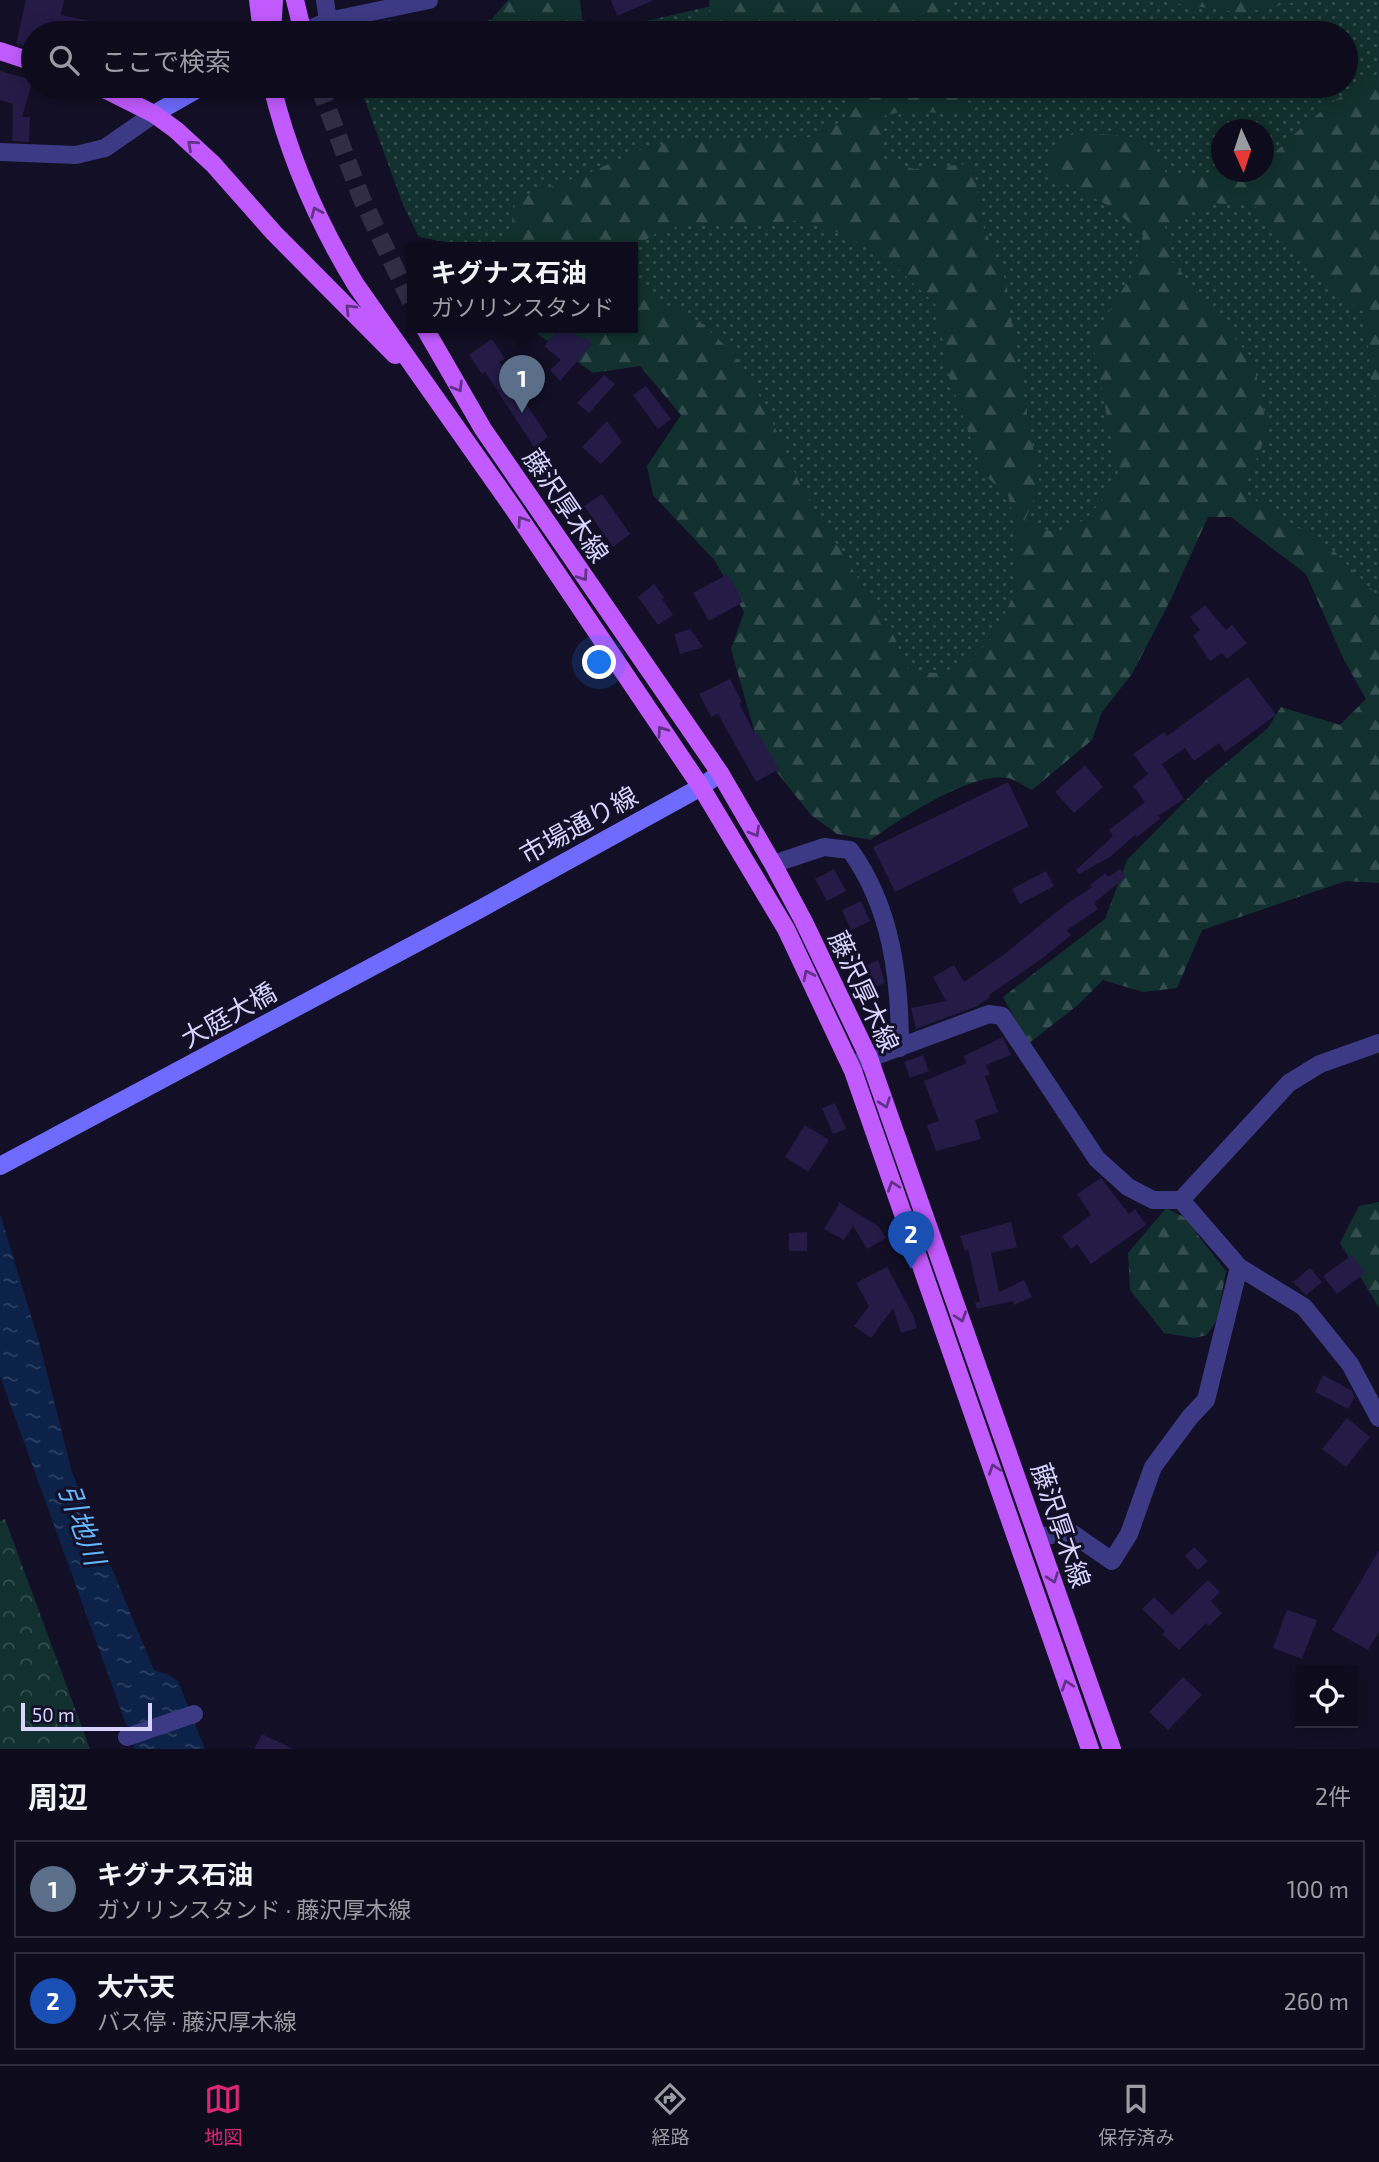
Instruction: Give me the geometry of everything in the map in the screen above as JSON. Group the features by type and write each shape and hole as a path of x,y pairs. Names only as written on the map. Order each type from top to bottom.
{"main road":[{"path":"258,0 261,21"},
{"path":"273,21 274,0"},
{"path":"295,0 299,21"},
{"path":"0,51 21,58"},
{"name":"藤沢厚木線","path":"122,98 154,114 213,164 274,233 432,393"},
{"name":"藤沢厚木線","path":"276,98 295,162 327,236 356,285 513,508 701,787 786,929 850,1065 1090,1749"},
{"name":"藤沢厚木線","path":"427,333 483,429 720,773 774,864 869,1058 1112,1749"}],"street":[{"path":"324,0 328,21 429,0"},
{"path":"0,152 76,155 105,148 183,98"},
{"name":"市場通り線","path":"482,908 701,787 720,773"},
{"path":"774,864 824,847 850,850 867,874 883,914 900,996 900,1048"},
{"name":"大庭大橋","path":"0,1166 482,908"},
{"path":"850,1065 989,1014 1002,1016 1097,1159 1128,1187 1153,1200 1181,1200 1289,1083 1320,1065 1379,1043"},
{"path":"1181,1200 1239,1267 1304,1307 1350,1364 1379,1418"},
{"path":"1038,1537 1070,1532 1112,1562 1129,1535 1153,1467 1206,1400 1239,1267"},
{"path":"127,1737 194,1714"}],"green space":[{"path":"508,0 580,0 582,19 586,21 487,21 492,19"},
{"path":"709,0 952,0 943,14 950,21 678,21 710,14"},
{"path":"738,0 1379,0 1379,632 1336,581 1201,495 1133,496 1022,653 913,690 638,298 638,242 445,242 419,237 404,207 364,98 1358,98 1358,21 646,21"},
{"path":"1153,0 1306,0 1242,13"},
{"path":"1379,73 1379,401 1372,391 1365,313 1322,283 1255,206 1211,203 1165,226 1172,261 1253,360 1267,433 1243,492 1335,552 1379,597 1379,883 1346,881 1202,930 1177,988 1143,992 1103,980 1078,1005 1028,1044 1003,997 1105,919 1127,860 1208,778 1268,728 1281,707 1340,725 1366,699 1343,658 1306,574 1231,517 1208,517 1171,599 1132,674 1102,712 1092,740 1032,790 1008,778 975,782 937,798 871,840 837,834 811,815 760,751 731,649 744,612 715,561 653,495 647,466 681,415 640,366 593,373 536,333 638,333 638,279 647,295 699,321 733,353 765,405 802,489 893,634 909,672 941,673 969,661 992,638 1010,603 1017,572 1015,522 1008,495 983,474 949,377 936,305 880,252 833,230 794,221 664,228 638,245 638,242 502,242 511,226 516,200 647,147 689,140 811,137 849,117 846,98 966,98 963,114 904,111 884,116 883,159 914,169 966,164 976,179 980,218 1006,281 1040,485 1025,520 1057,534 1086,519 1119,480 1092,339 1133,273 1143,235 1111,207 1052,176 1050,158 1074,131 1139,138 1169,176 1211,172 1211,182 1274,182 1274,152 1339,98 1358,98 1358,85"},
{"path":"1379,1202 1379,1308 1340,1243 1359,1206"},
{"path":"1166,1208 1192,1221 1197,1234 1226,1271 1217,1320 1207,1335 1195,1338 1164,1333 1130,1290 1128,1253"},
{"path":"5,1519 90,1749 0,1749 0,1521"}],"water":[{"name":"引地川","path":"0,1214 39,1342 72,1472 154,1670 178,1681 205,1749 135,1749 0,1376"}],"building":[{"path":"26,0 64,0 61,15 90,21 21,21"},
{"path":"611,0 654,0 617,16"},
{"path":"21,22 21,45 16,44"},
{"path":"0,71 21,77 21,98 28,98 22,117 30,117 29,142 12,141 13,104 0,100"},
{"path":"556,333 574,333 582,340 585,337 592,344 560,381 550,370 561,360 544,346"},
{"path":"492,339 505,359 499,362 548,437 534,447 485,372 482,374 469,355"},
{"path":"604,375 615,384 589,413 577,403"},
{"path":"646,386 671,419 658,429 633,395"},
{"path":"607,421 622,442 601,464 582,447"},
{"path":"602,494 630,534 613,547 584,506"},
{"path":"728,574 743,602 709,621 693,593"},
{"path":"654,584 673,615 658,625 638,597"},
{"path":"1205,605 1226,630 1232,625 1247,643 1227,659 1222,653 1210,661 1193,636 1200,630 1190,617"},
{"path":"690,629 703,647 680,654 674,634"},
{"path":"1248,677 1276,715 1225,752 1219,743 1194,761 1185,748 1162,764 1184,799 1158,816 1161,818 1137,837 1135,835 1110,857 1079,874 1076,870 1113,836 1109,830 1145,802 1133,786 1148,774 1133,754 1164,732 1167,736"},
{"path":"730,679 755,734 758,733 779,769 756,782 718,714 711,717 699,694"},
{"path":"1085,765 1103,787 1074,813 1055,792"},
{"path":"1008,782 1029,826 895,892 873,847"},
{"path":"834,869 846,891 827,901 815,879"},
{"path":"1120,869 1126,877 1094,903 1098,909 1067,930 1071,935 1040,960 977,1006 916,1029 911,1008 946,1001 933,977 954,965 964,982 1092,887 1090,885 1105,873 1108,877"},
{"path":"1046,871 1054,886 1020,904 1012,889"},
{"path":"861,901 870,921 851,930 842,910"},
{"path":"878,960 885,983 868,990 859,969"},
{"path":"1003,1037 1011,1055 986,1065 990,1074 985,1076 998,1112 975,1120 981,1139 936,1151 927,1125 939,1121 924,1081 967,1063 964,1056"},
{"path":"923,1055 929,1071 910,1078 904,1062"},
{"path":"835,1103 846,1129 833,1134 822,1108"},
{"path":"805,1125 829,1140 808,1172 785,1157"},
{"path":"1101,1178 1129,1214 1135,1209 1146,1225 1091,1264 1077,1244 1071,1249 1062,1236 1091,1215 1077,1194"},
{"path":"837,1201 878,1226 886,1238 867,1249 853,1226 844,1240 824,1229 839,1204"},
{"path":"1011,1222 1017,1247 991,1253 999,1292 1024,1280 1032,1297 1014,1305 1013,1301 977,1309 975,1303 980,1301 968,1250 965,1251 960,1236"},
{"path":"807,1232 807,1251 789,1251 789,1233"},
{"path":"1352,1255 1365,1273 1337,1294 1323,1276"},
{"path":"887,1267 913,1315 917,1328 901,1333 893,1308 871,1338 854,1326 869,1306 856,1283"},
{"path":"1310,1268 1322,1282 1306,1295 1293,1282"},
{"path":"1323,1375 1351,1390 1355,1397 1348,1409 1315,1392"},
{"path":"1347,1418 1370,1437 1346,1467 1322,1449"},
{"path":"1194,1547 1208,1561 1198,1570 1185,1556"},
{"path":"1379,1550 1379,1632 1368,1650 1332,1630"},
{"path":"1208,1580 1220,1592 1211,1601 1222,1613 1209,1626 1206,1623 1179,1650 1162,1634 1165,1631 1142,1609 1154,1597 1172,1615"},
{"path":"1287,1610 1317,1620 1302,1659 1273,1648"},
{"path":"1183,1677 1202,1695 1168,1730 1149,1712"},
{"path":"262,1734 293,1749 254,1749"}],"tunnel":[{"path":"324,98 361,197 407,294"}],"place":[{"name":"キグナス石油","path":"522,413"},
{"name":"大六天","path":"911,1269"}]}
